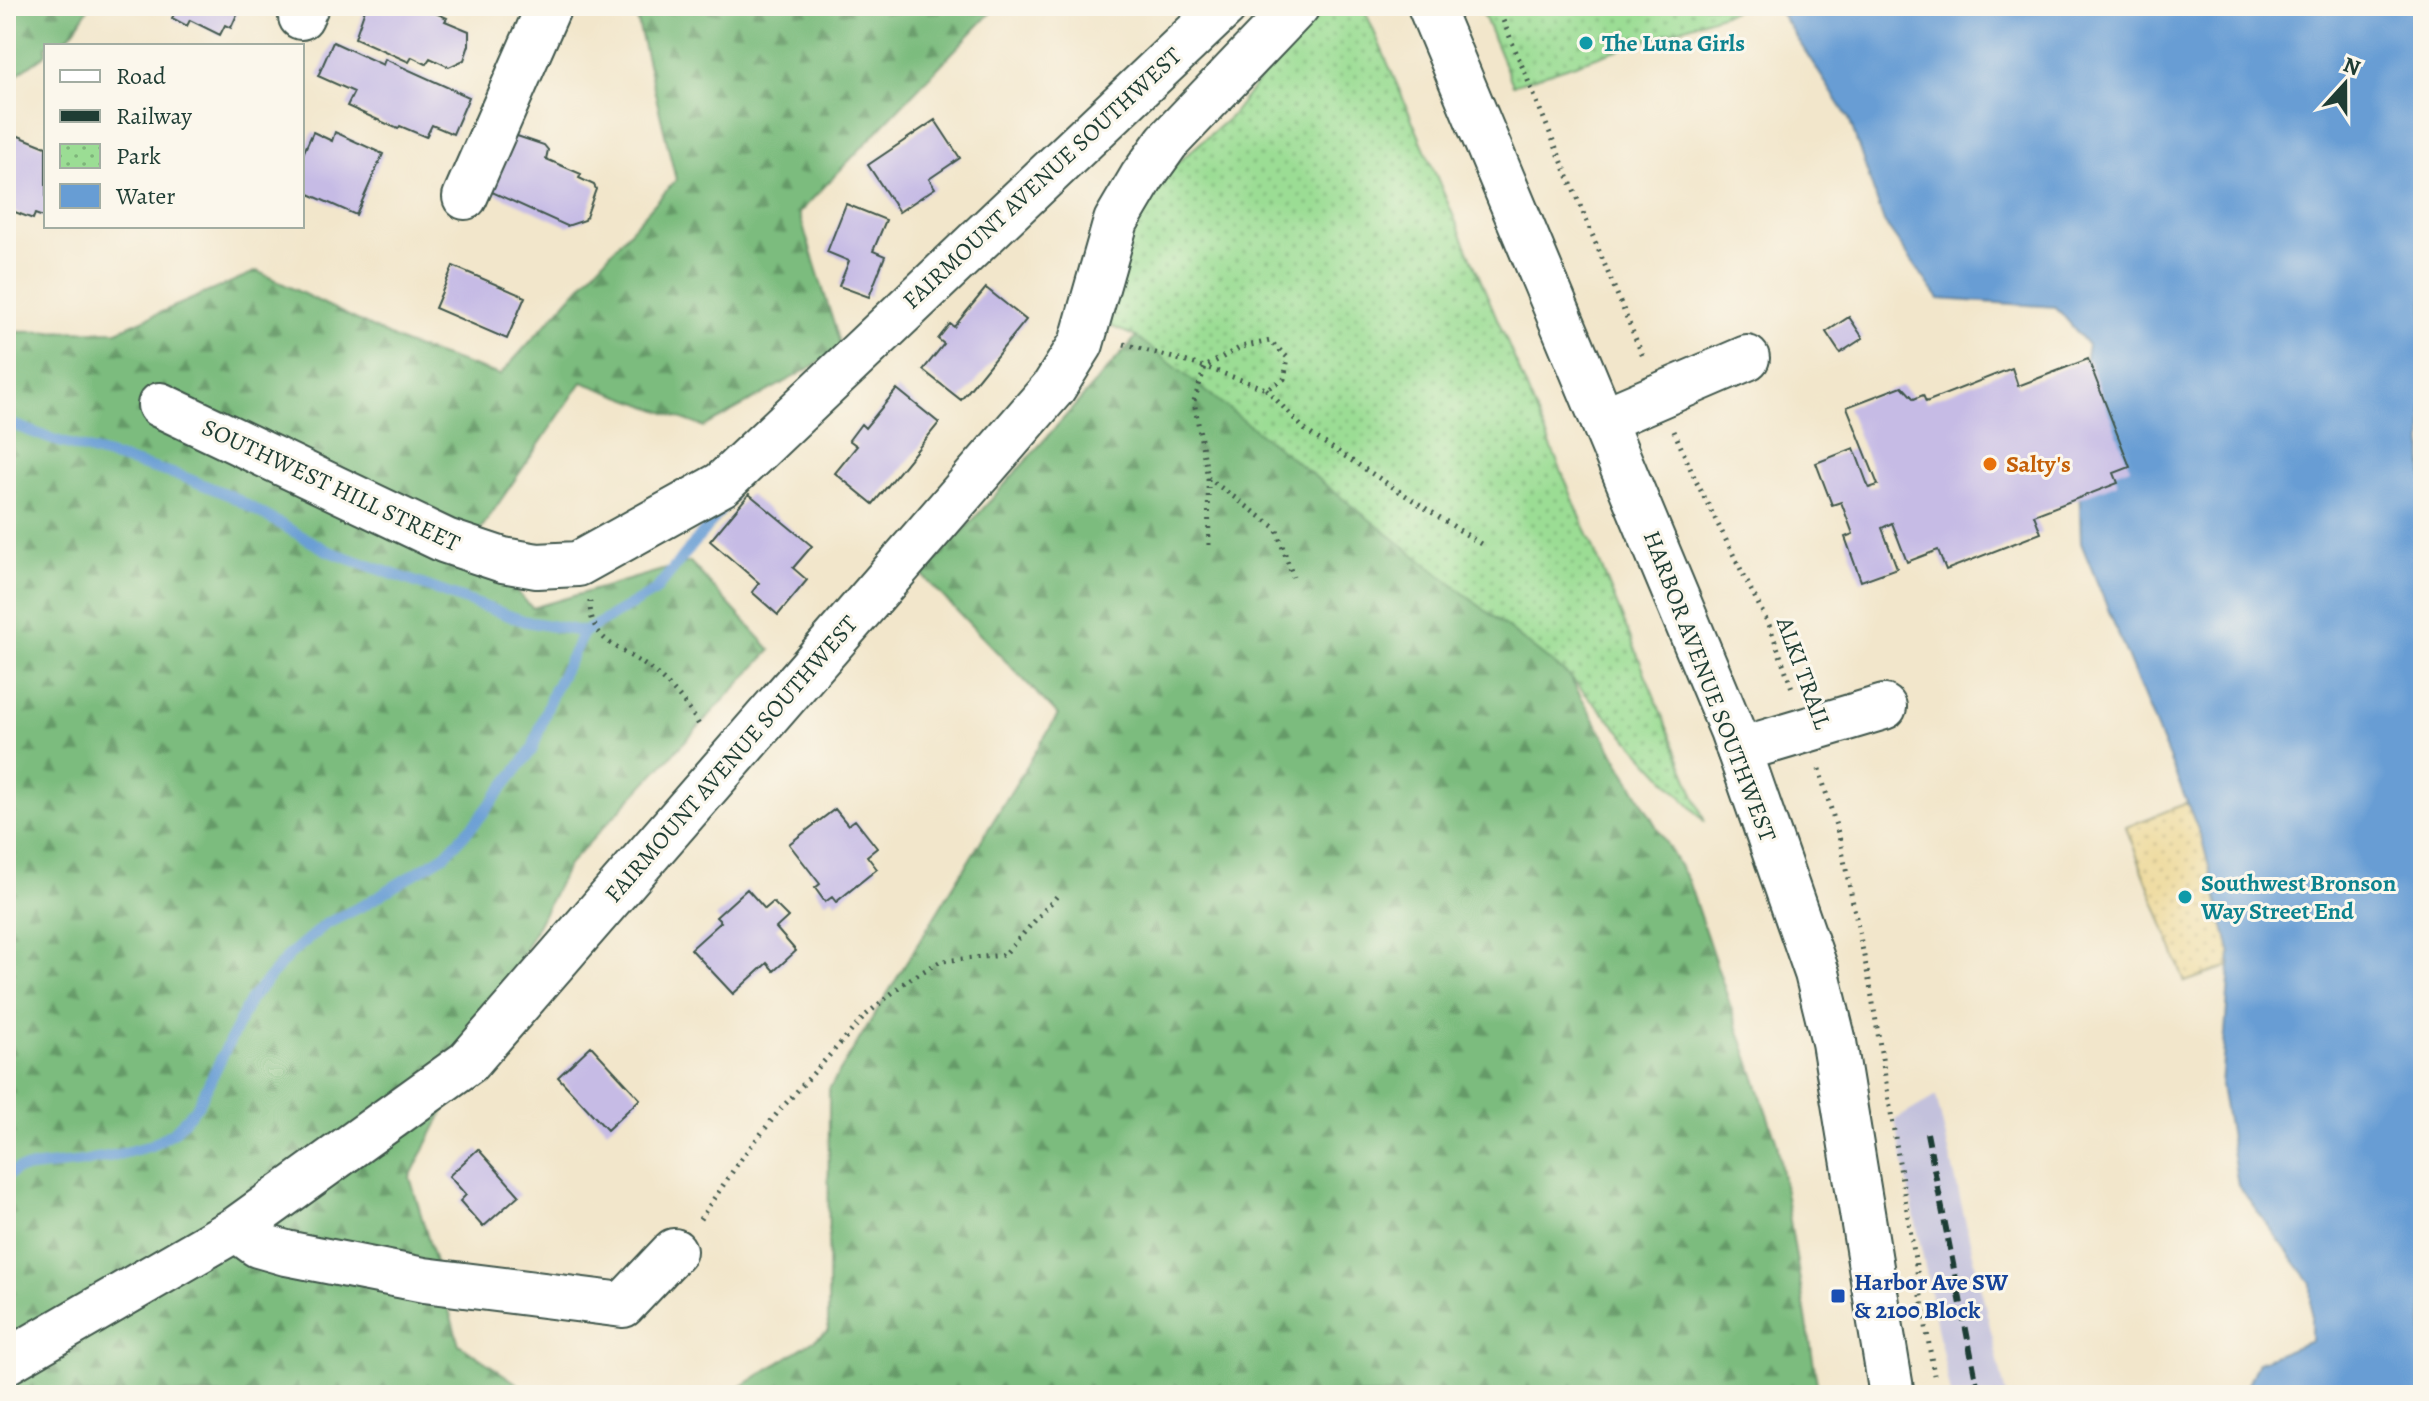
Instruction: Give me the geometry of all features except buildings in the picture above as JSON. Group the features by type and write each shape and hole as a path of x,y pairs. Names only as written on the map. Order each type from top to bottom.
{"street":[{"path":"465,197 549,6"},
{"name":"FAIRMOUNT AVENUE SOUTHWEST","path":"722,484 1225,6"},
{"name":"FAIRMOUNT AVENUE SOUTHWEST","path":"6,1362 236,1229 468,1062 1054,387 1085,334 1105,252 1116,221 1142,177 1167,142 1297,6"},
{"name":"HARBOR AVENUE SOUTHWEST","path":"1430,6 1739,750 1817,973 1834,1042 1892,1395"},
{"path":"1603,420 1747,358"},
{"name":"SOUTHWEST HILL STREET","path":"160,405 446,541 503,560 537,566 578,564 722,484"},
{"path":"1739,750 1884,707"},
{"path":"236,1229 258,1245 286,1253 424,1280 623,1305 674,1251"}],"path":[{"name":"ALKI TRAIL","path":"1497,6 1695,479 1770,627 1806,730 1839,836 1867,971 1884,1057 1935,1380"},
{"path":"1085,334 1205,367 1266,389 1306,431 1484,546"},
{"path":"1209,546 1208,478 1194,401 1205,367 1241,347 1270,341 1288,358 1284,379 1266,389"},
{"path":"1208,478 1276,528 1293,577"},
{"path":"590,618 599,635 653,672 692,711 722,769"},
{"path":"674,1251 779,1111 866,1015 905,982 941,961 1004,955 1058,895"}],"shaded area":[{"path":"1936,1096 2006,1395 1951,1395 1895,1120"}],"green space":[{"path":"6,6 90,6 67,38 56,44 44,44 44,55 6,82"},
{"path":"634,6 997,6 799,213 842,350 704,427 582,382 472,542 532,608 690,562 771,650 568,865 410,1177 459,1344 534,1395 6,1395 6,332 117,331 257,271 406,344 500,375 676,180"},
{"path":"1331,6 1363,6 1537,412 1705,822 1569,676 1137,337 1110,326 1131,233 1166,173 1230,117 1268,69 1316,17"},
{"path":"1480,6 1748,6 1513,85"},
{"path":"1137,336 1569,676 1688,881 1777,1143 1819,1395 728,1395 828,1331 829,1089 1058,715 923,576"}],"sand":[{"name":"Southwest Bronson Way Street End","path":"2187,803 2202,839 2231,954 2230,966 2185,982 2126,827"}],"water":[{"path":"1776,6 2423,6 2423,1395 2243,1395 2258,1362 2311,1341 2311,1283 2238,1185 2221,1086 2231,954 2202,839 2081,543 2077,407 2088,345 2056,307 1939,299 1884,222 1849,119"}],"waterway":[{"path":"6,422 54,440 181,476 229,495 328,551 524,621 584,632"},
{"path":"6,1176 18,1169 116,1155 150,1146 174,1132 198,1105 250,1000 289,955 326,924 364,905 445,855 478,820 532,750 553,692 584,632 655,591 731,498"}],"railway":[{"path":"1927,1133 1979,1395"}],"place":[{"name":"The Luna Girls","path":"1586,43"},
{"name":"Salty's","path":"1990,464"},
{"name":"Southwest Bronson Way Street End","path":"2185,897"},
{"name":"Harbor Ave SW & 2100 Block","path":"1838,1296"}]}
